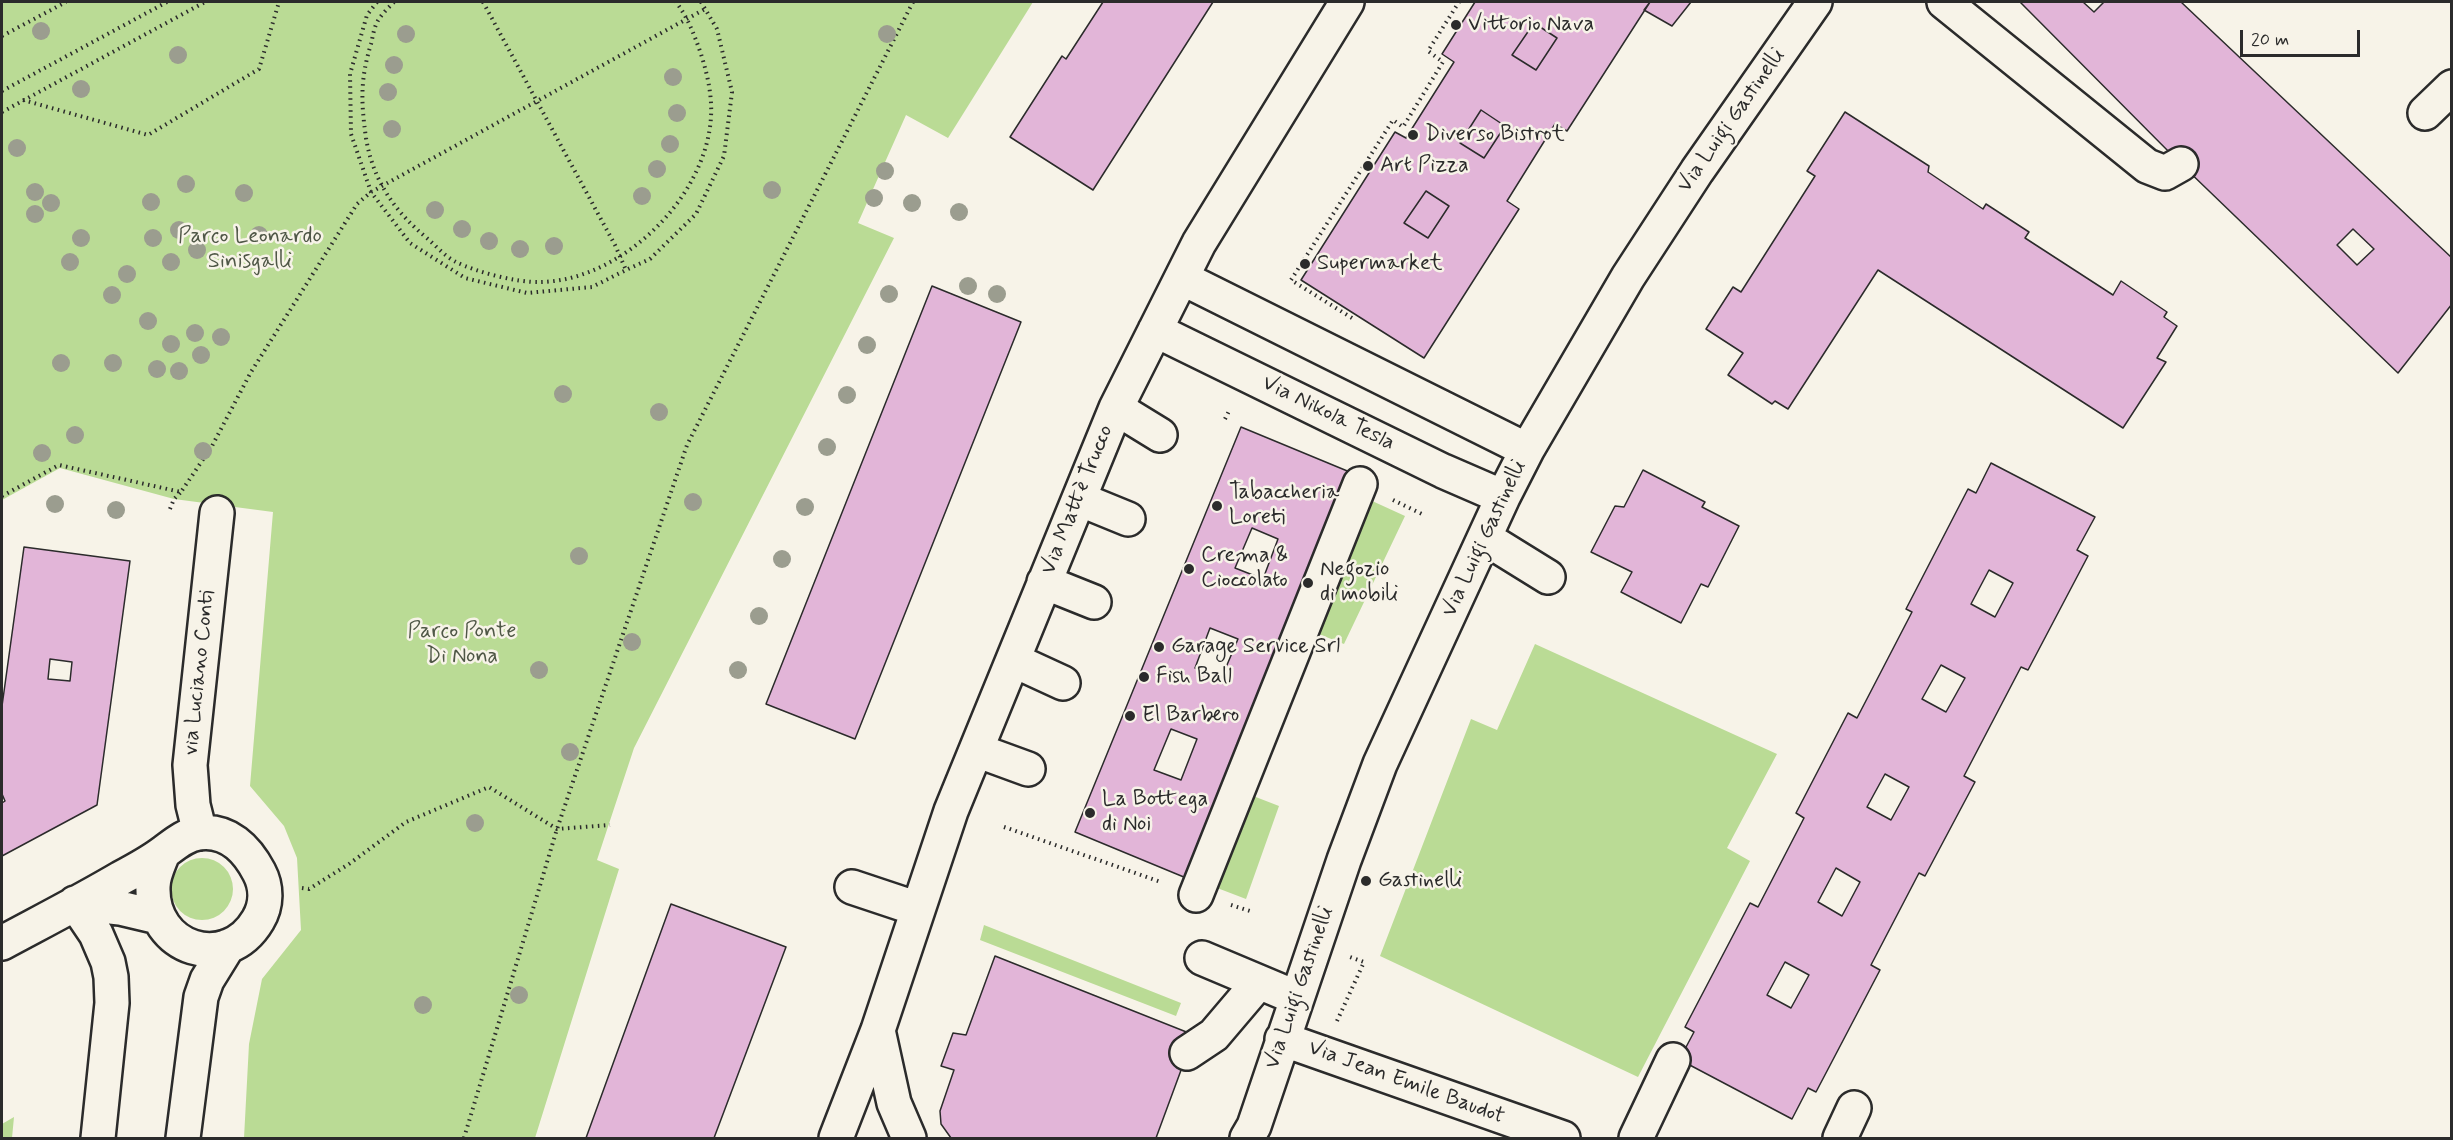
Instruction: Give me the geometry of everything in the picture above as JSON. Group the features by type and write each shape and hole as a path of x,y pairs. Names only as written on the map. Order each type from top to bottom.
{"street":[{"name":"Via Mattè Trucco","path":"836,1138 878,1030 951,811 1116,408 1198,243 1347,2"},
{"name":"Via Luigi Gastinelli","path":"1248,1134 1380,764 1503,497 1527,450 1668,214 1815,2"},
{"path":"1944,2 2146,166 2165,173 2181,164"},
{"path":"2425,113 2451,87"},
{"path":"1182,278 1527,450"},
{"name":"Via Nikola Tesla","path":"1155,330 1443,471 1503,497"},
{"path":"1116,408 1160,435"},
{"path":"1196,895 1360,484"},
{"path":"1079,499 1128,519"},
{"name":"via Luciano Conti","path":"200,833 193,805 190,765 217,513"},
{"path":"1485,538 1548,577"},
{"path":"1044,582 1094,602"},
{"path":"1013,660 1062,683"},
{"path":"976,750 1029,770"},
{"path":"2,944 163,853 186,837 200,833 225,835 248,853 262,877 265,892 264,904 257,920 238,940 228,946 217,949 189,948 165,930 158,917 152,886 163,853"},
{"path":"852,886 918,909"},
{"path":"75,903 120,908 158,917"},
{"path":"75,903 96,934 108,962 111,977 112,1003 98,1138"},
{"path":"183,1138 201,997 207,980 228,946"},
{"path":"1202,958 1297,998"},
{"path":"1187,1053 1214,1035 1258,982"},
{"path":"878,1030 894,1103 909,1138"},
{"name":"Via Jean Emile Baudot","path":"1282,1039 1563,1138"},
{"path":"1636,1138 1673,1060"},
{"path":"1840,1138 1854,1108"}],"path":[{"path":"2,36 66,2"},
{"path":"2,91 167,2"},
{"path":"2,112 205,2"},
{"path":"22,100 148,135 259,69 279,2"},
{"path":"377,2 367,15 350,74 351,134 371,192 410,243 465,278 527,293 592,286 627,270 650,259 696,214 724,156 732,92 717,29 701,2"},
{"path":"394,2 378,20 362,82 361,103 369,160 381,186 409,224 455,262 491,274 539,282 581,275 620,257 661,224 692,181 706,145 711,105 707,76 688,18 675,2"},
{"path":"483,2 627,270"},
{"path":"464,1138 557,829 687,445 913,2"},
{"path":"1357,321 1292,280 1393,120 1403,127 1443,62 1428,51 1459,2"},
{"path":"170,509 174,499 212,446 251,372 357,204 381,186 705,9"},
{"path":"1225,419 1231,406"},
{"path":"2,496 58,465 181,492"},
{"path":"292,888 309,889 349,864 406,822 489,787 557,829 610,825"},
{"path":"1004,827 1196,895 1253,912"},
{"path":"1334,1030 1364,962 1346,955"}],"green space":[{"path":"2,2 1033,2 948,138 906,115 858,223 894,238 634,748 597,860 619,869 535,1138 244,1138 249,1044 262,979 301,930 297,858 284,826 250,786 273,512 174,499 60,468 2,500"},
{"path":"1370,500 1405,516 1344,644 1316,633"},
{"path":"1535,644 1777,754 1727,848 1750,861 1638,1077 1380,956 1471,719 1497,730"},
{"path":"1248,794 1279,806 1246,899 1212,886"},
{"path":"196,858 208,858 224,867 231,877 233,889 231,901 224,911 208,920 196,920 185,915 176,906 171,895 171,883 176,872 185,863"},
{"path":"984,925 1181,1003 1176,1016 980,940"},
{"path":"14,1117 12,1138 2,1138 2,1124"}],"building":[{"path":"1103,2 1213,2 1093,190 1010,137 1062,56 1066,59"},
{"path":"1475,2 1650,2 1567,131 1555,124 1507,201 1519,209 1424,358 1301,280 1395,132 1406,138 1454,62 1442,54","holes":["1534,23 1557,38 1536,70 1512,55","1481,110 1505,126 1484,158 1460,143","1426,191 1449,206 1428,238 1404,223"]},
{"path":"1650,2 1691,2 1672,26 1644,10"},
{"path":"2020,2 2083,2 2094,12 2104,2 2181,2 2452,258 2452,304 2398,373 2181,164","holes":["2353,229 2374,249 2357,265 2337,245"]},
{"path":"1534,23 1557,38 1536,70 1512,55"},
{"path":"1481,110 1505,126 1484,158 1460,143"},
{"path":"1845,112 1929,166 1928,172 1983,209 1986,204 2029,232 2025,238 2113,295 2121,281 2167,312 2164,317 2177,326 2157,358 2166,362 2123,428 1878,270 1788,409 1775,401 1772,404 1728,375 1743,353 1706,329 1733,287 1741,292 1815,176 1807,171"},
{"path":"1426,191 1449,206 1428,238 1404,223"},
{"path":"932,286 1021,322 855,739 766,704"},
{"path":"1241,427 1357,475 1191,880 1075,832","holes":["1252,528 1278,539 1263,579 1235,568","1210,628 1238,639 1221,679 1195,668","1171,729 1197,739 1181,780 1154,770"]},
{"path":"1991,463 2095,517 2077,550 2088,556 2028,670 2021,667 1964,776 1975,782 1925,876 1919,873 1871,965 1880,970 1816,1092 1808,1088 1792,1119 1684,1062 1689,1052 1685,1049 1694,1032 1685,1027 1750,903 1758,907 1804,818 1796,813 1848,713 1857,718 1912,612 1906,609 1968,489 1976,493","holes":["1989,570 2013,583 1995,617 1971,604","1941,665 1965,678 1946,712 1922,699","1885,774 1909,787 1891,820 1867,807","1836,868 1860,882 1842,916 1818,902","1785,962 1809,975 1791,1008 1767,995"]},
{"path":"1643,470 1705,502 1702,507 1739,526 1708,587 1701,584 1681,623 1621,592 1632,572 1591,552 1615,506 1624,507"},
{"path":"24,547 130,561 97,805 2,856 2,803 5,801 2,794 2,706","holes":["50,659 72,662 70,681 48,679"]},
{"path":"671,904 786,947 714,1138 586,1138"},
{"path":"995,956 1194,1035 1156,1138 951,1138 941,1124 940,1111 954,1070 941,1066 953,1033 966,1035"}],"place":[{"name":"Vittorio Nava","path":"1456,25"},
{"name":"Diverso Bistrot","path":"1413,135"},
{"name":"Art Pizza","path":"1368,166"},
{"name":"Supermarket","path":"1305,264"},
{"name":"Tabaccheria Loreti","path":"1217,506"},
{"name":"Crema & Cioccolato","path":"1189,569"},
{"name":"Negozio di mobili","path":"1308,583"},
{"name":"Garage Service Srl","path":"1159,647"},
{"name":"Fish Ball","path":"1144,677"},
{"name":"El Barbero","path":"1130,716"},
{"name":"La Bottega di Noi","path":"1090,813"},
{"name":"Gastinelli","path":"1366,881"}],"park label":[{"name":"Parco Leonardo Sinisgalli","path":"250,250"},
{"name":"Parco Ponte Di Nona","path":"462,644"}]}
